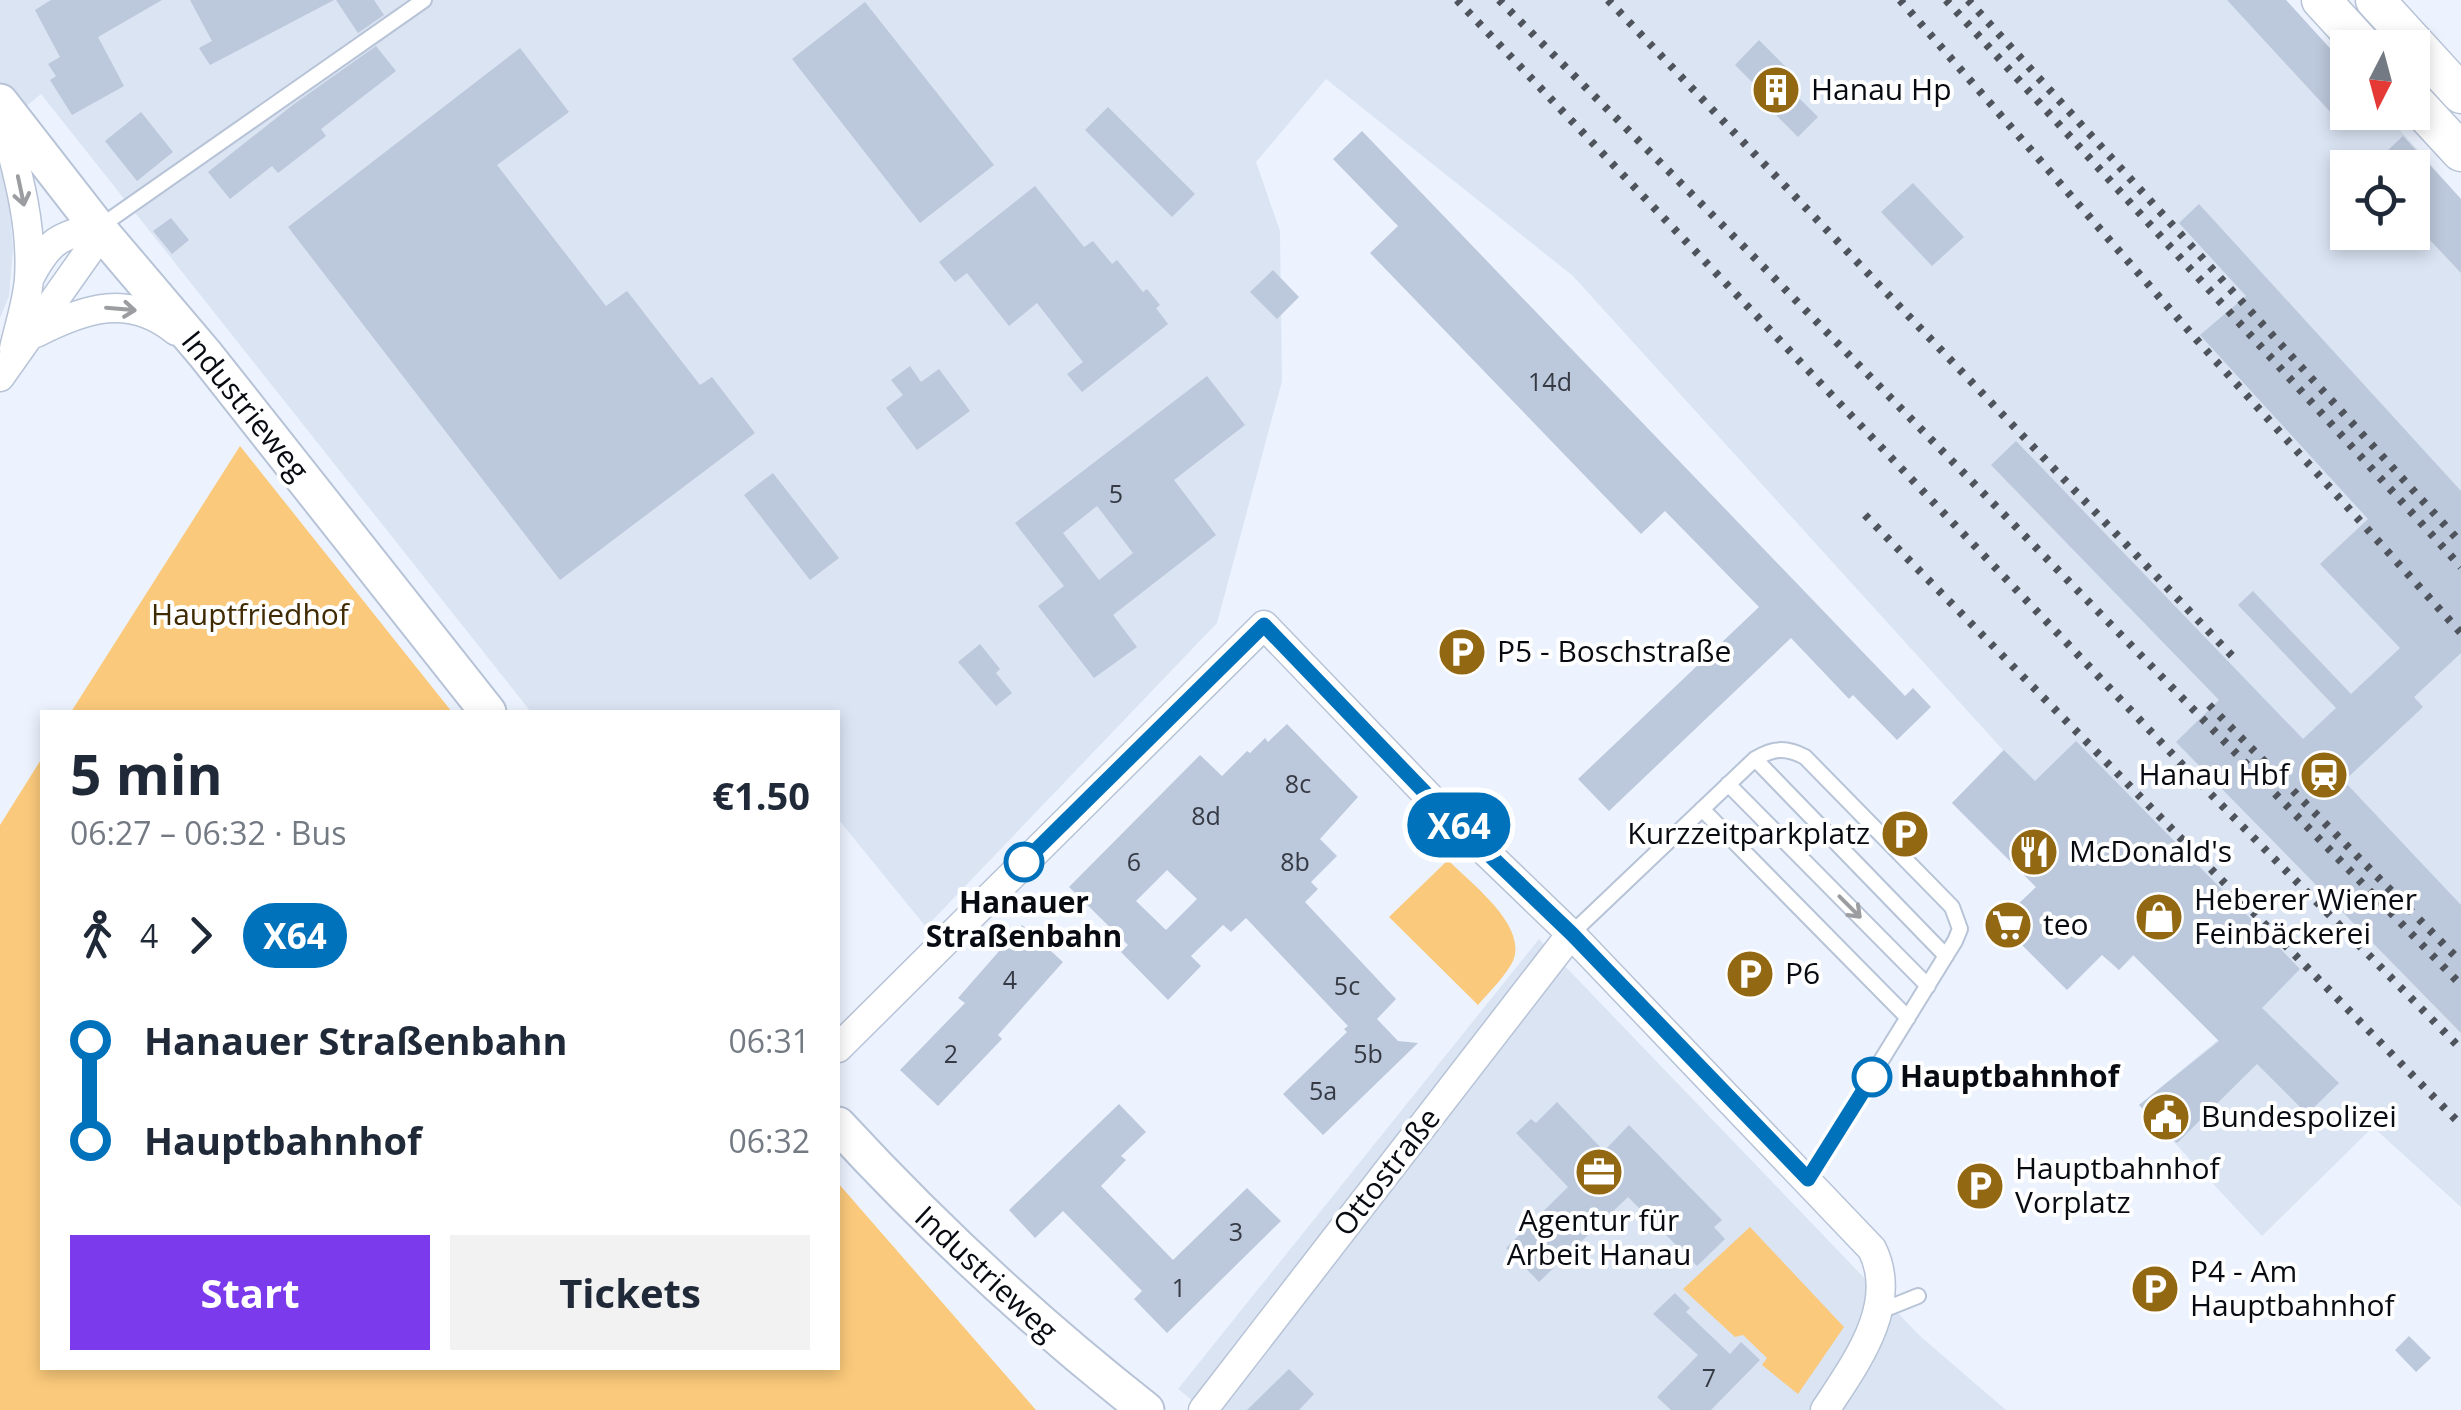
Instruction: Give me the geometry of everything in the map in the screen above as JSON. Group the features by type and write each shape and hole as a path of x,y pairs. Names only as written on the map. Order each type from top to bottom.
{"main road":[{"path":"2321,0 2348,30"},
{"path":"2375,0 2395,30"},
{"path":"2430,74 2461,94"},
{"path":"2430,118 2461,152"}],"street":[{"name":"Industrieweg","path":"0,104 205,354 486,710"},
{"path":"0,104 25,207 29,279 6,368"},
{"path":"29,279 54,241 73,232 98,228"},
{"path":"6,368 89,251 98,228"},
{"path":"30,336 86,310 124,306 168,324 205,354"},
{"path":"840,1046 1264,625 1434,802 1572,934 1872,1249 1883,1276 1878,1312 1864,1346 1825,1410"},
{"name":"Ottostraße","path":"1203,1410 1572,934"},
{"name":"Industrieweg","path":"840,1127 909,1202 1001,1290 1146,1410"}],"lane":[{"path":"98,228 424,0"},
{"path":"1572,934 1755,759 1780,749 1805,757 1952,907 1960,929 1946,956 1808,1179"},
{"path":"1755,759 1946,956"},
{"path":"1728,784 1928,986"},
{"path":"1702,809 1908,1018"},
{"path":"1878,1312 1918,1296"}],"shaded area":[{"path":"0,0 2286,0 2330,49 2330,130 2400,130 2418,150 2330,150 2330,250 2430,250 2430,164 2461,199 2461,1207 2373,1127 2262,1236 2139,1105 2218,1040 2134,956 2119,970 1952,803 2003,750 1573,276 1326,79 1256,162 1280,231 1282,381 1217,623 926,927 840,821 840,710 529,710 41,94 0,128"},
{"path":"0,169 8,186 13,250 9,296 0,318"},
{"path":"1539,939 1920,1336 2006,1410 1204,1410 1178,1389"}],"green space":[{"name":"Hauptfriedhof","path":"240,446 450,710 72,710"},
{"path":"40,761 40,1370 840,1370 840,1185 1036,1410 0,1410 0,825"},
{"path":"1448,860 1505,919 1515,947 1510,967 1478,1005 1389,917"},
{"path":"1750,1227 1844,1327 1798,1394 1762,1365 1767,1358 1743,1335 1735,1337 1683,1289"}],"building":[{"path":"51,0 162,0 98,37 124,86 72,115 50,80 56,76 48,64 60,57 35,10"},
{"path":"190,0 334,0 210,65 199,48 212,41"},
{"path":"336,0 374,0 384,15 358,33"},
{"path":"2227,0 2286,0 2330,48 2330,112"},
{"path":"865,2 994,165 920,223 792,59"},
{"name":"Hanau Hp","path":"1759,40 1793,74 1784,83 1818,117 1798,137 1764,103 1768,98 1735,65"},
{"path":"376,46 396,71 321,129 326,136 278,173 272,166 230,199 208,172"},
{"path":"520,48 569,112 497,165 606,306 627,291 700,385 712,377 755,433 560,580 288,227"},
{"path":"1108,107 1195,194 1172,217 1085,130"},
{"path":"141,112 173,152 137,181 105,141"},
{"path":"1362,131 1905,696 1913,688 1931,707 1897,740 1853,695 1849,699 1791,638 1609,811 1578,779 1759,607 1665,511 1641,534 1370,253 1398,226 1333,159"},
{"path":"2403,136 2416,150 2388,150"},
{"path":"2430,165 2461,199 2461,273 2430,240"},
{"path":"1913,183 1964,237 1932,266 1881,212"},
{"path":"1035,186 1084,247 1093,241 1112,264 1117,260 1143,292 1147,289 1168,324 1082,392 1067,374 1083,362 1037,303 1009,326 967,273 955,282 939,262"},
{"path":"2199,204 2461,491 2461,653 2414,697 2423,707 2344,781 2461,905 2461,1033 2176,742 2219,700 1991,465 2016,441 2303,739 2336,708 2238,605 2253,591 2351,694 2400,648 2320,564 2368,519 2200,335 2246,296 2179,223"},
{"path":"171,218 189,240 172,254 153,231"},
{"path":"1273,270 1299,297 1277,319 1250,292"},
{"path":"910,366 921,382 939,369 970,411 917,450 886,408 903,395 891,380"},
{"path":"1207,376 1245,425 1174,480 1216,535 1113,615 1137,647 1094,678 1038,606 1064,586 1015,523","holes":["1097,506 1133,553 1099,580 1063,533"]},
{"path":"773,473 839,558 810,580 744,495"},
{"path":"980,644 1000,669 996,673 1012,693 996,706 958,662"},
{"path":"1287,724 1358,797 1320,839 1337,856 1311,882 1318,889 1305,902 1396,999 1377,1019 1398,1041 1418,1043 1323,1135 1283,1094 1347,1032 1344,1029 1348,1026 1246,918 1231,932 1223,925 1191,956 1201,966 1168,1000 1121,952 1128,945 1069,887 1200,755 1222,776 1247,751 1250,753 1265,738 1268,742","holes":["1167,870 1197,899 1166,930 1136,901"]},
{"path":"2076,741 2300,969 2262,1008 2339,1083 2307,1114 2257,1064 2177,1143 2139,1105 2219,1041 2133,955 2119,970 2102,955 2067,990 1999,922 2036,887 1952,803 2004,750 2035,781"},
{"path":"1022,925 1063,962 998,1035 1002,1039 938,1106 900,1070 965,1003 958,998"},
{"path":"1557,1102 1604,1151 1629,1125 1722,1220 1714,1227 1725,1239 1697,1266 1628,1197 1539,1282 1506,1248 1568,1187 1516,1133 1531,1119 1536,1123"},
{"path":"1119,1104 1146,1132 1121,1156 1126,1160 1101,1186 1173,1260 1247,1188 1281,1221 1167,1333 1134,1299 1142,1291 1063,1211 1035,1238 1009,1210"},
{"path":"1675,1293 1690,1308 1686,1312 1730,1354 1741,1342 1760,1360 1711,1410 1671,1410 1657,1397 1698,1355 1653,1314"},
{"path":"2409,1336 2431,1358 2416,1372 2395,1350"},
{"path":"1289,1369 1314,1394 1299,1410 1247,1410"}],"railway":[{"path":"1457,0 2193,776 2461,1049"},
{"path":"1499,0 2461,985"},
{"path":"1608,0 2236,660"},
{"path":"1900,0 2196,339 2461,633"},
{"path":"1946,0 2461,567"},
{"path":"1968,0 2461,543"},
{"path":"1865,515 2461,1125"},
{"path":"2209,705 2461,962"}],"bus line":[{"name":"X64","path":"1024,862 1264,625 1434,802 1572,934 1808,1179 1872,1077"}],"place":[{"name":"Hanau Hp","path":"1776,90"},
{"name":"P5 - Boschstraße","path":"1462,652"},
{"name":"Hanau Hbf","path":"2324,775"},
{"name":"Kurzzeitparkplatz","path":"1905,834"},
{"name":"McDonald's","path":"2034,852"},
{"name":"Hanauer Straßenbahn","path":"1024,862"},
{"name":"Heberer Wiener Feinbäckerei","path":"2159,917"},
{"name":"teo","path":"2008,925"},
{"name":"P6","path":"1750,974"},
{"name":"Hauptbahnhof","path":"1872,1077"},
{"name":"Bundespolizei","path":"2166,1117"},
{"name":"Agentur für Arbeit Hanau","path":"1599,1172"},
{"name":"Hauptbahnhof Vorplatz","path":"1980,1186"},
{"name":"P4 - Am Hauptbahnhof","path":"2155,1289"}]}
